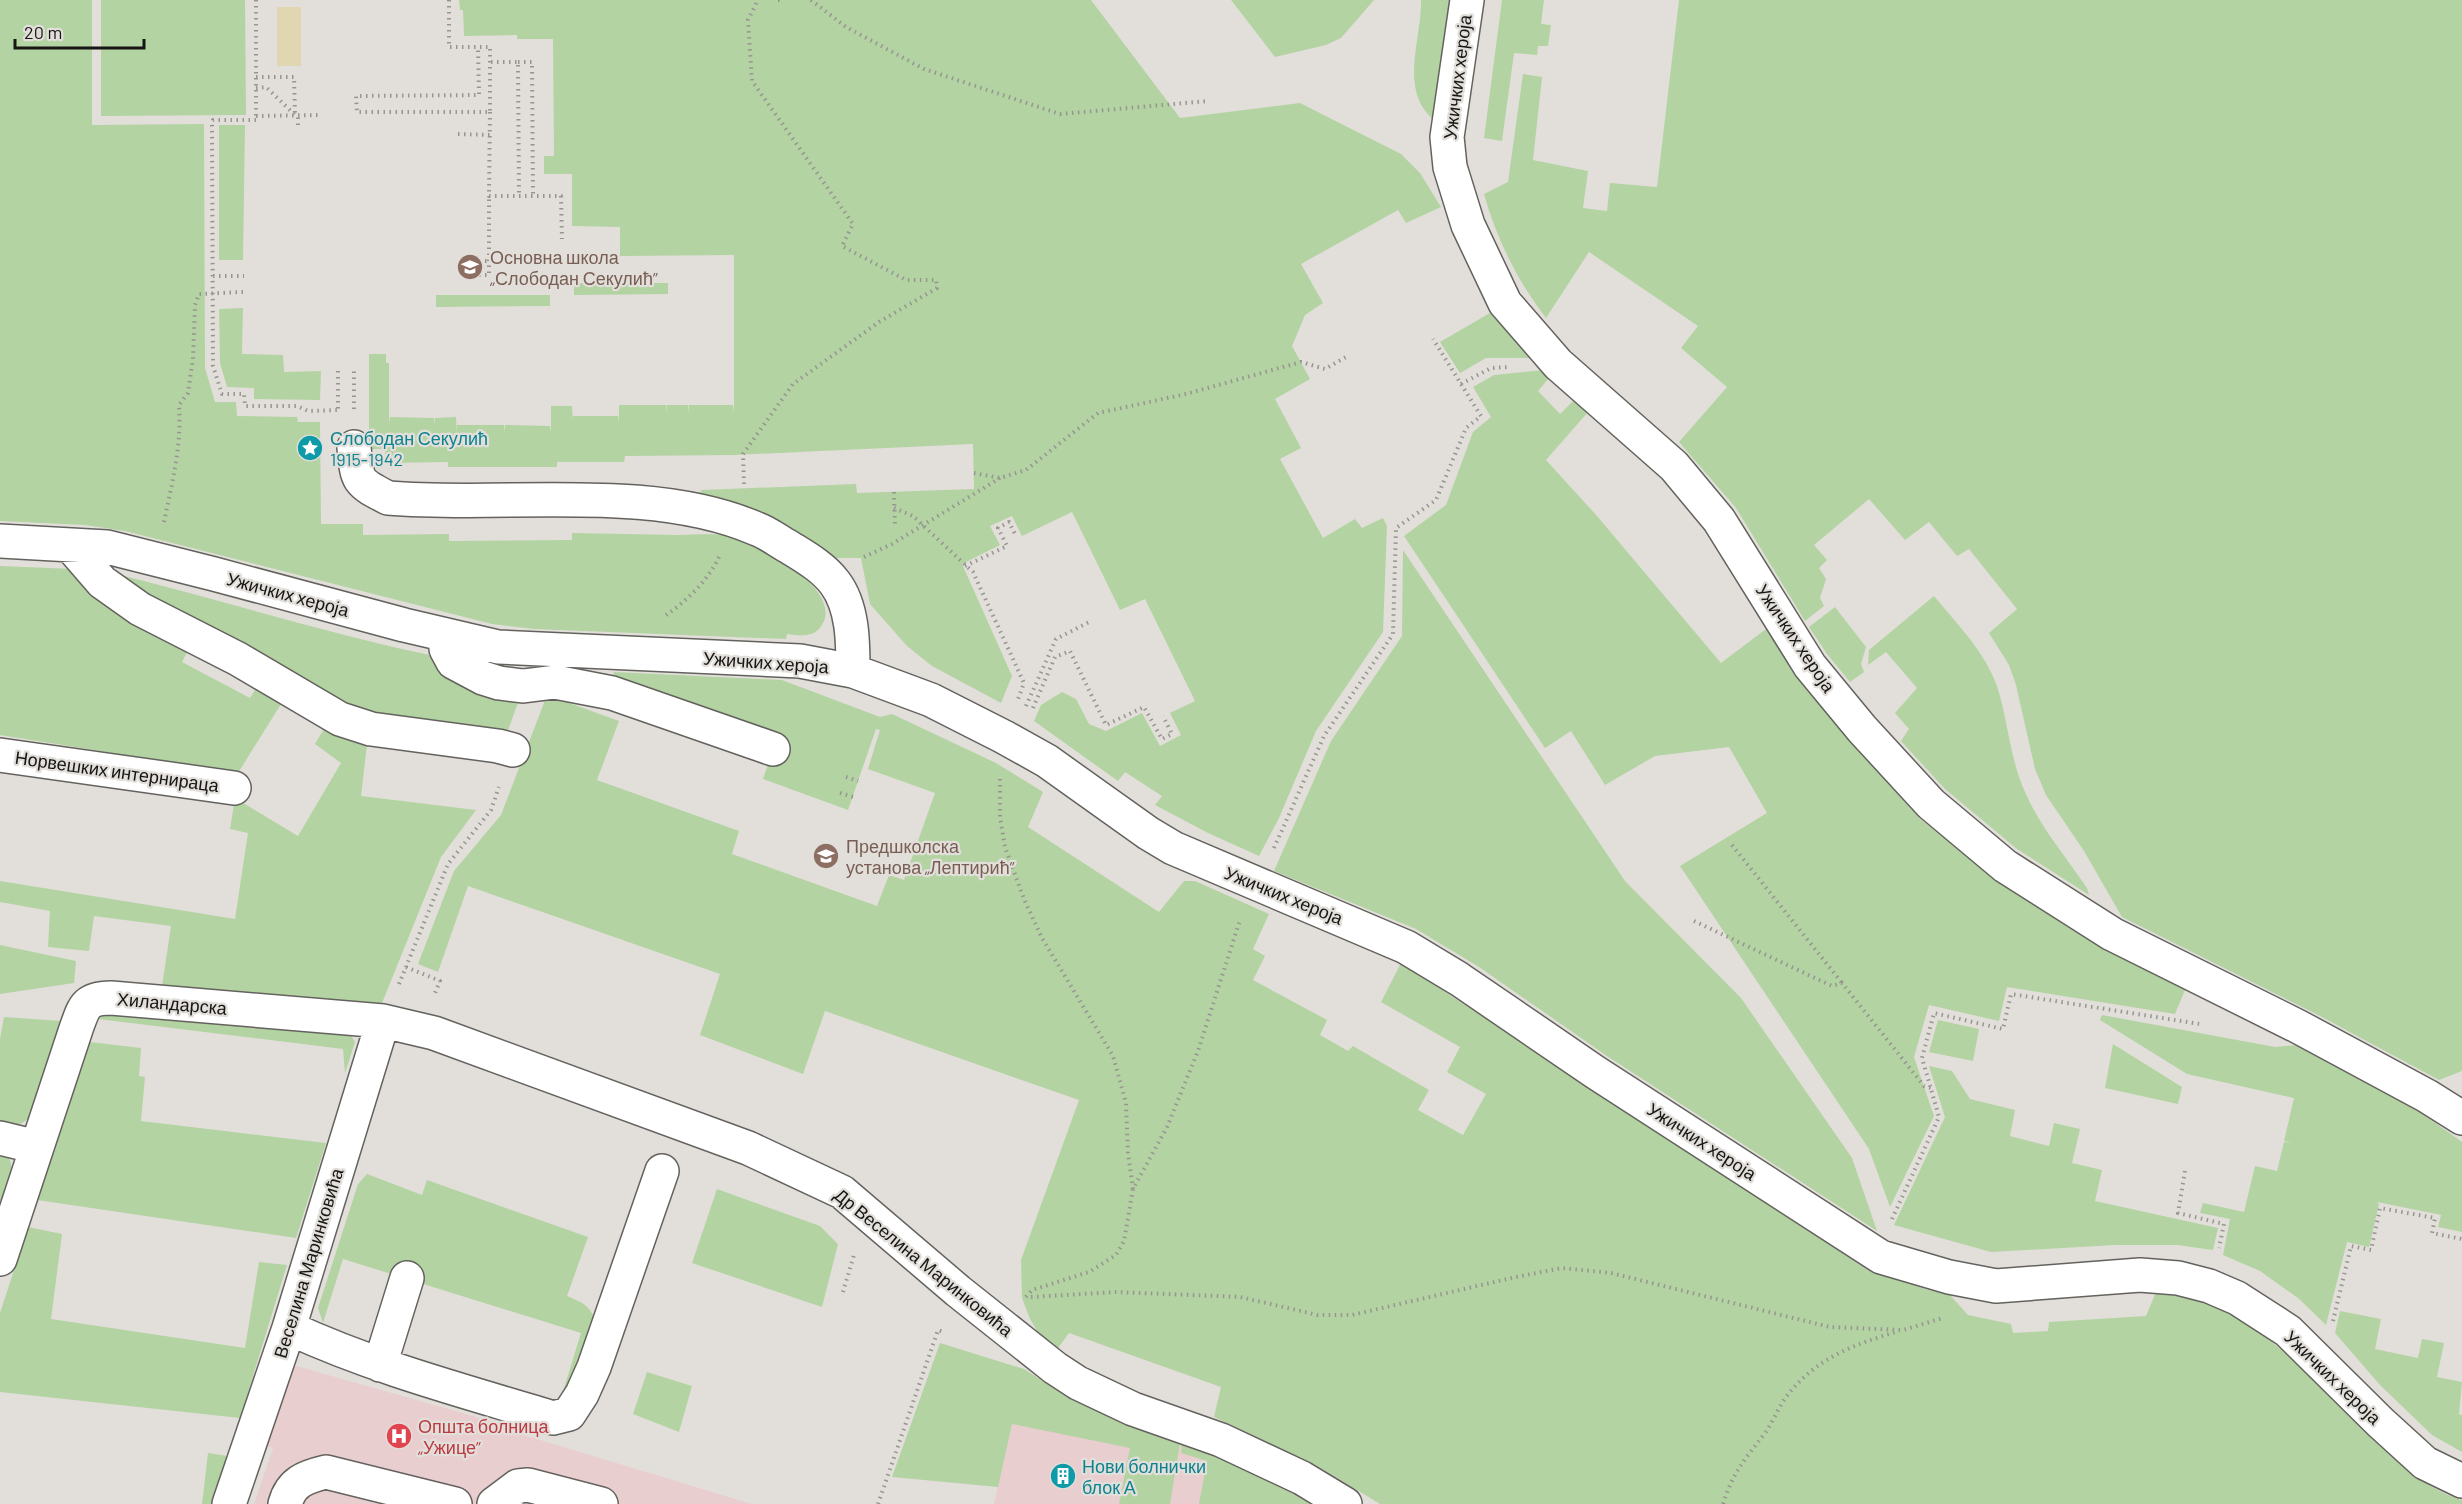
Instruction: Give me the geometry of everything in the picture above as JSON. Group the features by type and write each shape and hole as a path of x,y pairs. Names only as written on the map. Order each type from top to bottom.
{"street":[{"name":"Ужичких хероја","path":"1467,0 1447,137 1450,168 1468,225 1505,303 1558,364 1674,466 1719,520 1810,666 1862,729 1931,804 2005,866 2112,934 2297,1026 2427,1096 2462,1118"},
{"path":"354,447 356,472 360,482 388,498 641,502 704,512 759,529 825,571 836,584 846,604 852,635 853,670"},
{"name":"Ужичких хероја","path":"0,541 107,548 498,647 800,661 853,670 930,700 1010,723 1047,761 1148,833 1173,848 1258,886 1335,915 1406,947 1459,979 1595,1072 1881,1257 1949,1278 1996,1286 2140,1275 2178,1278 2209,1286 2237,1298 2288,1331 2425,1463 2462,1481"},
{"path":"70,545 102,582 140,609 238,659 340,719 371,729 513,750"},
{"path":"446,635 446,648 453,662 483,678 523,686 555,682 612,693 773,749"},
{"name":"Норвешких интернираца","path":"0,755 234,788"},
{"name":"Хиландарска","path":"0,1259 7,1215 37,1147 76,1029 87,1003 93,999 111,998 383,1021"},
{"name":"Др Веселина Маринковића","path":"383,1021 434,1033 748,1148 842,1192 958,1291 1055,1368 1078,1383 1134,1409 1221,1440 1302,1478 1345,1504"},
{"name":"Веселина Маринковића","path":"229,1504 289,1328 383,1021"},
{"path":"0,1138 37,1147"},
{"path":"289,1328 380,1365 553,1418 568,1414 582,1394 594,1367 662,1171"},
{"path":"380,1365 407,1278"},
{"path":"285,1504 294,1485 305,1477 326,1472 455,1504"},
{"path":"494,1504 518,1486 528,1485 601,1504"}],"path":[{"path":"256,0 256,120 213,120 213,366 222,394 244,394 245,406 297,406 308,411 354,410 354,371"},
{"path":"449,0 449,47 490,47 489,275 473,275"},
{"path":"744,489 743,454 793,384 879,322 937,288 936,279 906,280 842,246 853,224 752,81 748,20 758,0"},
{"path":"811,0 846,27 924,69 1060,114 1208,101"},
{"path":"478,47 478,95 356,96 357,112 490,112"},
{"path":"490,62 532,62 533,196"},
{"path":"518,62 519,196"},
{"path":"256,77 294,77 298,125"},
{"path":"256,88 266,87 296,115"},
{"path":"256,116 321,115"},
{"path":"458,134 490,135"},
{"path":"489,196 561,196 562,239"},
{"path":"474,261 489,261"},
{"path":"213,276 244,276"},
{"path":"155,559 177,462 180,422 178,405 188,393 194,359 192,335 195,305 200,294 243,292"},
{"path":"1271,854 1324,736 1393,634 1396,528 1436,500 1466,428 1481,416 1433,339"},
{"path":"825,571 892,544 1000,478 1026,470 1098,413 1186,394 1301,362 1325,369 1346,357"},
{"path":"338,371 338,400"},
{"path":"974,473 1000,478"},
{"path":"894,492 895,527"},
{"path":"894,508 913,516 973,572 1024,683 1010,723 1000,766 1000,816 1005,848 1024,899 1042,938 1113,1056 1126,1103 1128,1153 1133,1189 1124,1241 1116,1255 1089,1272 1032,1290 1026,1297 994,1318"},
{"path":"965,566 1007,546 998,528 1009,522 1016,536"},
{"path":"664,616 682,605 715,566 724,547"},
{"path":"1026,706 1056,639 1092,621"},
{"path":"1030,715 1055,657 1070,651 1106,724 1144,707 1162,739 1172,734 1163,716"},
{"path":"440,981 406,967 448,864 491,810 513,750"},
{"path":"846,777 858,781"},
{"path":"840,793 853,797"},
{"path":"1732,844 1924,1086 1931,1088"},
{"path":"1133,1189 1172,1116 1225,973 1234,934 1258,886"},
{"path":"1694,921 1832,986 1842,983"},
{"path":"1896,1209 1939,1118 1922,1058 1934,1013 2003,1029 2011,994 2170,1020"},
{"path":"2185,1172 2178,1213 2224,1224 2218,1252"},
{"path":"2336,1307 2351,1246 2371,1250 2380,1208 2435,1218 2432,1233 2462,1239"},
{"path":"1026,1297 1117,1292 1240,1297 1318,1315 1352,1315 1515,1277 1562,1269 1611,1273 1830,1327 1903,1330"},
{"path":"1723,1504 1730,1480 1767,1430 1786,1398 1819,1364 1852,1345 1950,1316 1996,1286"},
{"path":"878,1504 938,1330 948,1333"}],"shaded area":[{"name":"Општа болница „Ужице”","path":"293,1365 498,1423 497,1427 752,1504 254,1504 273,1448 266,1446"},
{"path":"1015,1409 1182,1444 1221,1458 1311,1504 994,1504"}],"green space":[{"path":"0,0 92,0 92,125 204,124 205,368 215,402 236,402 237,416 297,417 298,422 320,422 321,524 363,524 363,535 449,534 449,541 572,540 572,533 728,536 772,553 806,579 823,601 826,612 820,628 808,635 787,634 786,639 534,629 492,624 125,531 85,525 0,521"},
{"path":"101,0 245,0 246,115 101,116"},
{"path":"459,0 1091,0 1180,118 1300,103 1401,154 1420,173 1441,207 1406,223 1398,210 1301,264 1323,303 1305,315 1292,346 1310,379 1275,399 1301,448 1280,459 1323,538 1355,519 1362,528 1383,518 1387,526 1383,632 1316,731 1279,818 1259,856 1208,833 1155,805 1162,796 1125,772 1118,781 1034,721 1041,705 1062,692 1076,699 1089,724 1106,731 1142,713 1160,746 1181,735 1170,713 1195,701 1145,599 1120,610 1072,512 1022,536 1012,516 990,526 1000,545 962,564 1012,676 1001,703 932,666 907,646 870,604 861,558 830,558 697,495 702,490 856,484 857,493 974,489 973,444 733,455 625,456 624,462 557,462 557,467 448,467 448,462 386,463 385,449 369,449 369,354 386,354 386,363 389,363 389,424 390,417 434,418 435,424 435,418 456,417 457,434 457,425 504,425 504,433 505,425 550,426 551,433 551,406 572,406 573,423 573,416 618,416 619,423 619,405 666,405 666,413 667,405 688,405 689,413 689,405 733,405 734,413 734,255 620,256 620,227 572,226 572,174 544,174 544,156 554,156 553,39 517,39 517,35 464,36 463,10 460,10"},
{"path":"1231,0 1374,0 1341,38 1326,45 1275,57"},
{"path":"1421,0 1453,0 1434,120 1423,108 1414,79"},
{"path":"1502,0 1544,0 1541,24 1551,25 1548,46 1538,46 1537,55 1514,53 1502,141 1484,138"},
{"path":"1679,0 2462,0 2462,1071 2439,1080 2320,1016 2122,917 2084,851 2046,795 2035,769 2016,685 2009,665 1989,633 2017,609 1969,549 1957,556 1929,522 1905,540 1869,499 1814,545 1827,560 1819,568 1826,579 1820,598 1824,606 1805,621 1736,508 1679,442 1727,387 1681,348 1698,326 1589,252 1546,318 1517,275 1502,243 1484,194 1508,182 1523,74 1542,77 1533,160 1588,171 1583,208 1607,211 1610,183 1657,187"},
{"path":"219,125 245,125 243,260 219,260"},
{"path":"574,283 668,283 668,294 574,295"},
{"path":"436,295 550,295 550,306 436,307"},
{"path":"243,308 242,354 283,355 284,372 321,371 320,400 254,399 254,388 227,387 220,363 219,309"},
{"path":"1490,313 1531,358 1486,358 1460,373 1440,342"},
{"path":"1543,370 1549,378 1538,391 1560,414 1574,400 1588,412 1546,460 1597,516 1721,663 1766,629 1798,678 1855,747 1920,819 1994,878 2074,931 2185,990 2175,1014 2007,987 1999,1021 1929,1005 1914,1057 1934,1116 1890,1207 1869,1149 1680,866 1767,813 1729,747 1655,756 1605,785 1571,731 1545,748 1404,536 1446,505 1473,432 1491,417 1473,387 1494,375"},
{"path":"1403,550 1625,881 1741,998 1852,1158 1877,1231 1607,1056 1479,967 1416,929 1274,871 1331,741 1402,636"},
{"path":"0,566 73,569 192,643 182,662 250,698 261,680 286,696 238,773 0,735"},
{"path":"104,571 348,636 430,655 442,672 521,694 506,736 336,708"},
{"path":"1934,596 1970,639 1992,674 2001,699 2016,766 2025,792 2038,817 2087,888 2089,895 2017,849 1945,789 1901,741 1909,729 1895,713 1917,688 1886,652 1868,665 1869,650"},
{"path":"1835,607 1866,647 1861,664 1864,672 1850,682 1809,627"},
{"path":"614,672 782,680 880,717 892,714 996,763 1043,792 1028,827 1159,912 1184,881 1195,881 1269,914 1253,949 1265,956 1253,980 1327,1020 1320,1035 1348,1051 1353,1046 1429,1090 1418,1110 1463,1135 1486,1094 1447,1072 1460,1047 1381,1002 1401,963 1869,1271 1950,1295 1968,1315 2011,1324 2013,1333 2048,1331 2049,1322 2146,1316 2156,1292 2192,1298 2225,1311 2256,1330 2284,1352 2406,1468 2432,1487 2462,1500 2462,1504 1380,1504 1316,1465 1214,1417 1221,1387 1069,1333 1058,1348 1038,1332 1022,1298 1021,1260 1079,1100 825,1011 803,1074 700,1035 720,974 468,886 438,972 418,964 454,871 501,815 547,695 619,721 597,780 739,831 732,854 877,906 889,875 904,880 935,793 868,769 880,730 876,729 848,810 763,779 770,759 611,682"},
{"path":"328,722 367,744 361,796 476,810 441,857 380,1008 162,986 171,926 94,916 89,951 48,947 50,911 0,902 0,881 235,919 248,833 230,829 235,798 298,836 341,763 315,744"},
{"path":"0,945 76,961 74,983 0,994"},
{"path":"104,1014 350,1034 355,1042 345,1073 343,1049 98,1019"},
{"path":"2102,1015 2275,1047 2297,1045 2420,1112 2462,1142 2462,1232 2438,1227 2441,1215 2377,1202 2379,1204 2369,1247 2347,1242 2326,1325 2298,1298 2260,1271 2223,1255 2230,1219 2200,1213 2203,1203 2244,1212 2255,1166 2277,1171 2284,1142 2292,1143 2284,1141 2294,1098 2187,1074 2100,1020"},
{"path":"4,1017 62,1021 32,1115 18,1125 9,1128 0,1128 0,1039"},
{"path":"1938,1020 1979,1029 1973,1061 1929,1052"},
{"path":"90,1042 141,1048 139,1076 145,1077 141,1121 326,1143 296,1238 37,1200"},
{"path":"2113,1044 2182,1087 2178,1104 2105,1088"},
{"path":"1929,1066 1952,1071 1970,1099 2015,1110 2010,1136 2049,1146 2054,1123 2080,1129 2072,1163 2102,1170 2095,1201 2218,1228 2213,1250 2177,1245 2115,1245 1991,1252 1894,1225 1945,1117"},
{"path":"0,1151 10,1160 11,1167 10,1181 2,1201 0,1200"},
{"path":"367,1174 422,1195 427,1180 588,1237 567,1296 585,1305 593,1315 594,1339 582,1365 561,1398 581,1333 343,1259 323,1323 318,1308 358,1184"},
{"path":"717,1189 820,1226 838,1244 822,1307 692,1263"},
{"path":"28,1227 62,1234 51,1319 245,1348 259,1262 287,1265 240,1418 0,1392 0,1313"},
{"path":"2340,1311 2381,1319 2375,1349 2418,1358 2422,1339 2444,1343 2437,1377 2462,1382 2459,1414 2462,1415 2462,1452 2432,1435 2380,1385 2335,1333"},
{"path":"940,1343 1024,1369 1066,1396 1116,1419 1180,1443 1170,1504 1119,1504 1130,1448 1012,1424 998,1487 892,1477"},
{"path":"647,1372 692,1386 679,1432 633,1414"},
{"path":"1182,1444 1248,1471 1311,1504 1199,1504 1207,1461 1181,1453"},
{"path":"208,1453 227,1456 211,1504 202,1504"}],"sand":[{"path":"277,7 301,7 301,66 277,66"}],"place":[{"name":"Основна школа „Слободан Секулић”","path":"470,267"},
{"name":"Слободан Секулић 1915-1942","path":"310,448"},
{"name":"Предшколска установа „Лептирић”","path":"826,856"},
{"name":"Општа болница „Ужице”","path":"399,1436"},
{"name":"Нови болнички блок А","path":"1063,1476"}]}
